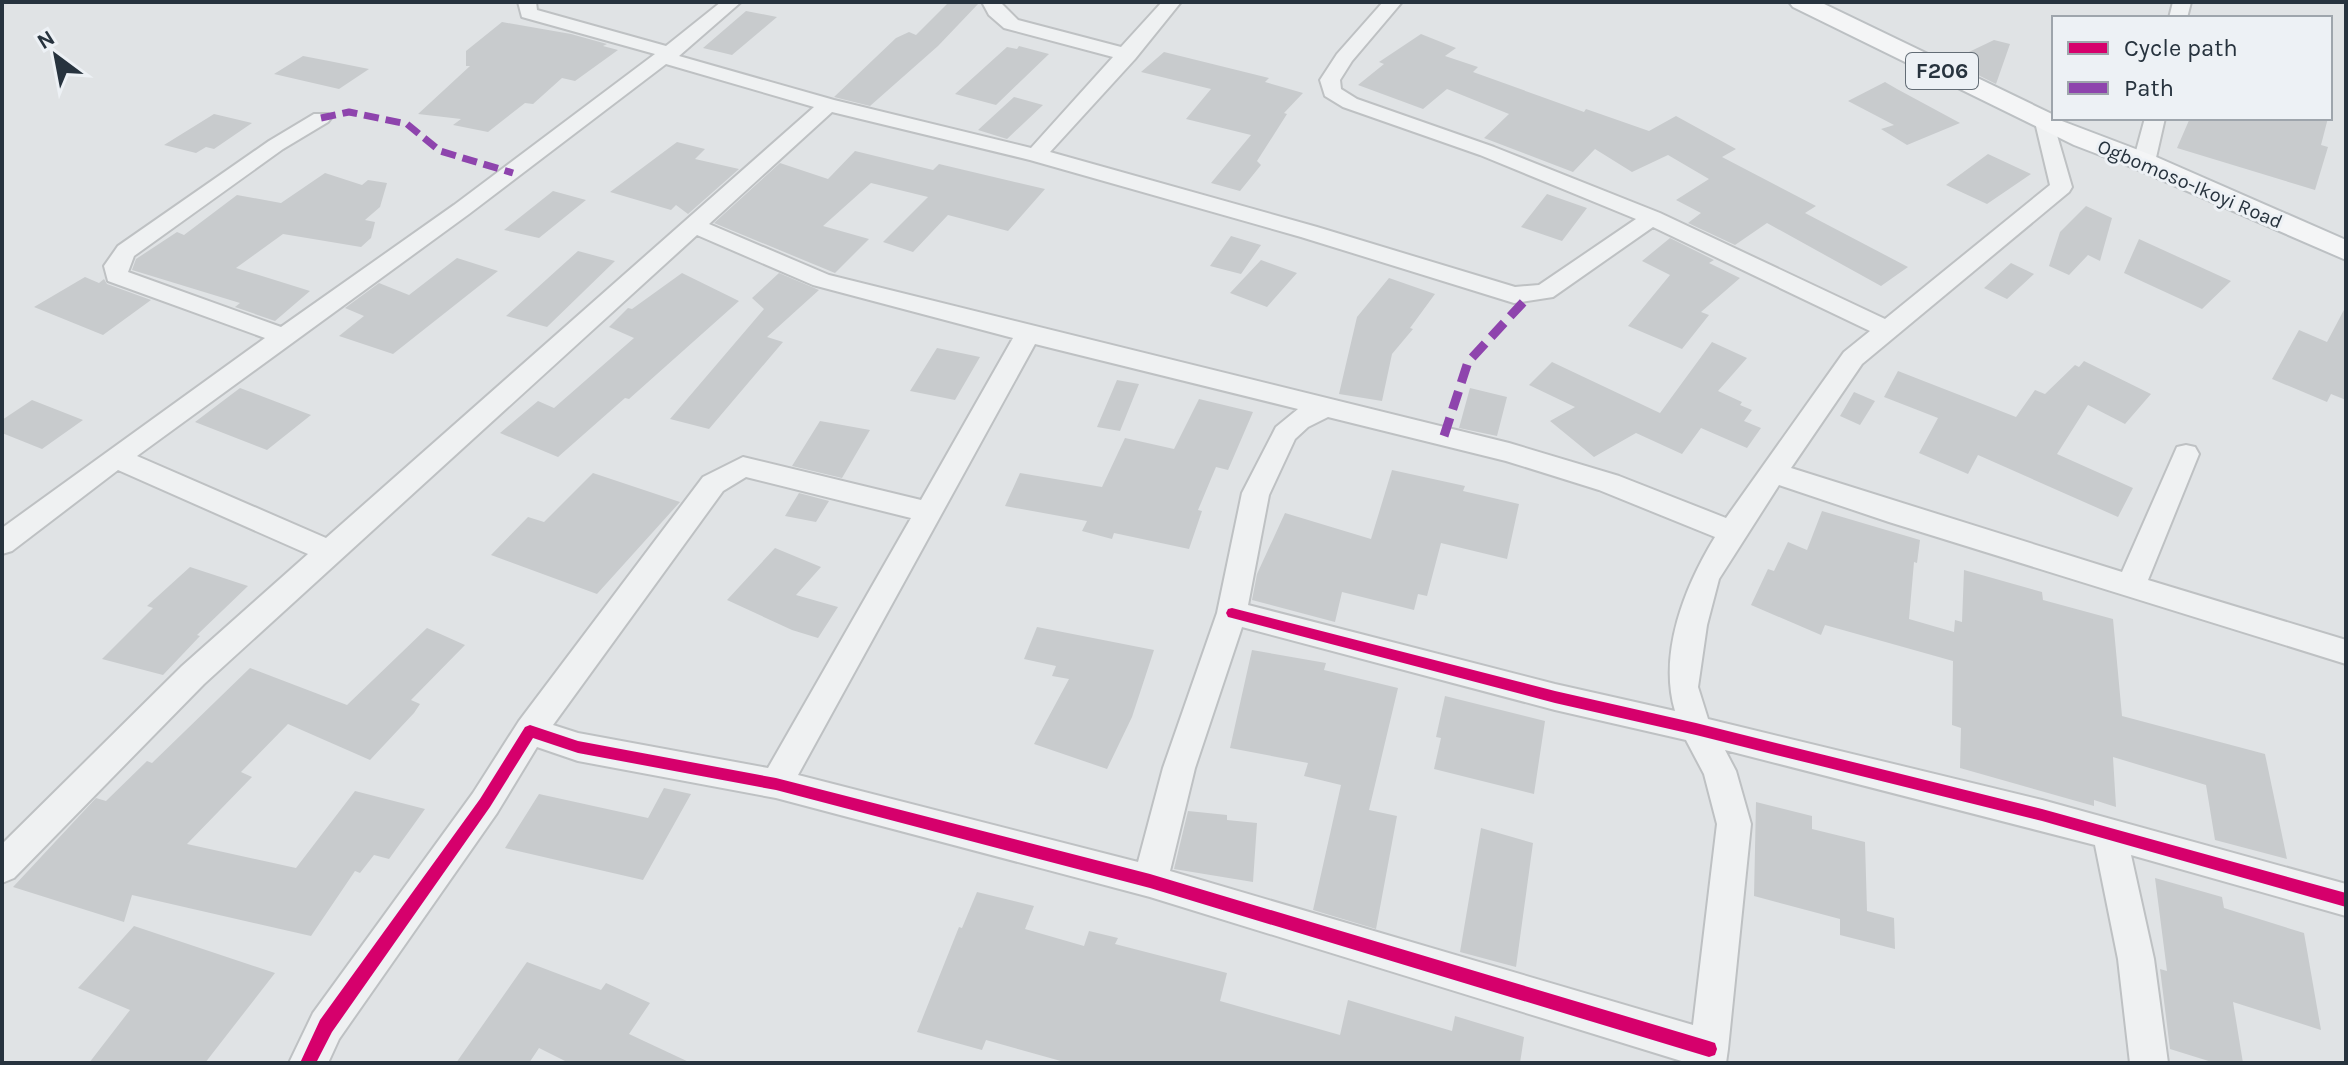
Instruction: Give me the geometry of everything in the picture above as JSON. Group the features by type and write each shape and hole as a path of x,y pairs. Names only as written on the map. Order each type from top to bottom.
{"main road":[{"name":"F206","path":"1801,2 2083,139"},
{"name":"Ogbomoso-Ikoyi Road","path":"2083,139 2144,162 2346,251"},
{"name":"Ogbomoso-Ikoyi Road","path":"2083,139 2134,172 2346,269"}],"street":[{"path":"527,2 528,13 828,105 1036,155 1309,232 1514,295 1545,292 1652,218"},
{"path":"3,541 283,336 513,173 732,2"},
{"path":"991,2 995,11 1011,24 1128,55"},
{"path":"1036,155 1172,2"},
{"path":"1393,2 1344,58 1330,80 1332,92 1362,107 1487,151 1652,218 1888,330"},
{"path":"2,867 193,675 828,105"},
{"path":"283,336 116,276 116,266 126,251 276,145 321,118"},
{"path":"2144,162 2154,120"},
{"path":"530,731 578,747 776,784 1150,881 1708,1056 1734,824 1720,771 1696,729 1683,687 1692,625 1705,578 1732,532 1853,358 2061,187 2045,122"},
{"path":"694,226 821,280 1509,452 1609,483 1732,532"},
{"path":"776,784 1028,334"},
{"path":"1150,881 1179,768 1232,613 1256,493 1266,482 1282,439 1291,426 1324,408"},
{"path":"2131,586 2186,454"},
{"path":"118,459 330,552"},
{"path":"308,1063 326,1026 485,803 530,731 713,484 743,467 929,512"},
{"path":"1775,473 1899,515 2346,652"},
{"path":"1232,613 1568,701 1696,729 2110,834 2346,900"},
{"path":"2110,834 2136,959 2149,1063"}],"building":[{"path":"949,2 979,3 938,46 870,106 834,97 896,38 909,32 916,35"},
{"path":"746,11 777,17 732,55 703,48"},
{"path":"502,22 571,34 618,50 575,81 562,78 533,104 525,103 488,132 453,125 461,119 418,114 470,66 466,66 466,51"},
{"path":"1421,34 1456,48 1445,56 1478,67 1473,72 1584,112 1586,109 1649,131 1676,116 1736,149 1722,157 1816,206 1805,213 1908,267 1881,286 1767,223 1735,245 1688,223 1701,213 1676,200 1709,179 1668,155 1632,172 1595,149 1573,172 1484,138 1509,114 1447,89 1423,109 1358,85 1384,64 1379,62"},
{"path":"1994,40 2010,44 1996,84 1950,61"},
{"path":"1019,46 1049,54 996,105 955,94 1007,47 1017,49"},
{"path":"1164,52 1269,78 1265,82 1303,93 1284,113 1287,114 1257,161 1261,165 1240,191 1211,183 1251,135 1186,119 1211,89 1141,72"},
{"path":"303,56 369,69 339,89 274,74"},
{"path":"1885,82 1960,123 1907,145 1881,129 1894,125 1848,101"},
{"path":"1014,97 1043,105 1007,139 978,130"},
{"path":"214,114 252,123 214,149 206,147 196,153 164,145"},
{"path":"2189,120 2327,120 2321,145 2328,147 2315,190 2177,148"},
{"path":"677,142 705,149 695,159 739,169 688,214 676,205 671,210 610,192"},
{"path":"855,151 933,170 939,164 1045,189 1008,231 948,215 913,252 883,242 928,197 871,183 823,226 869,239 835,273 714,223 780,163 828,179"},
{"path":"1988,154 2031,174 1987,204 1946,185"},
{"path":"325,173 362,185 368,180 387,183 380,207 365,220 375,222 371,238 361,247 283,234 236,268 310,291 275,321 235,307 240,303 132,270 136,259 177,232 184,235 237,195 281,203"},
{"path":"553,191 586,200 539,238 504,230"},
{"path":"1547,194 1587,208 1562,241 1521,227"},
{"path":"2086,206 2112,218 2100,261 2088,255 2069,275 2049,266 2060,232"},
{"path":"1231,236 1261,245 1241,274 1210,266"},
{"path":"1670,238 1714,260 1709,263 1740,278 1701,312 1709,315 1682,349 1628,326 1670,275 1642,261"},
{"path":"2139,239 2231,281 2202,309 2124,273"},
{"path":"578,251 615,261 547,327 506,316"},
{"path":"457,258 498,271 393,354 339,336 364,316 345,308 379,283 409,295"},
{"path":"1261,260 1297,273 1267,307 1230,293"},
{"path":"2011,263 2034,274 2007,299 1984,288"},
{"path":"682,273 739,301 629,399 625,398 558,457 500,433 538,401 554,408 634,338 609,327 628,308 632,309"},
{"path":"779,273 819,290 767,337 783,342 709,429 670,419 764,309 752,298"},
{"path":"85,277 99,283 104,279 107,284 151,300 103,335 34,307"},
{"path":"1389,278 1435,294 1410,328 1413,329 1392,354 1382,401 1339,394 1357,317"},
{"path":"2346,306 2346,400 2331,394 2327,402 2272,379 2299,330 2327,342"},
{"path":"1712,342 1747,358 1718,391 1752,410 1744,421 1761,428 1747,448 1701,428 1682,454 1636,433 1594,457 1550,421 1575,407 1529,385 1552,362 1660,413"},
{"path":"937,348 980,357 955,400 910,391"},
{"path":"2084,361 2151,394 2125,424 2088,405 2057,454 2133,488 2118,517 1978,455 1968,474 1919,453 1938,418 1884,397 1898,371 2016,417 2035,390 2045,394 2075,365 2079,367"},
{"path":"1117,380 1139,384 1120,431 1097,427"},
{"path":"240,388 311,415 267,450 195,422"},
{"path":"1470,388 1507,397 1497,436 1459,428"},
{"path":"1854,392 1875,401 1860,425 1840,416"},
{"path":"1199,399 1253,412 1228,470 1216,467 1198,510 1202,511 1189,549 1114,533 1112,539 1082,531 1087,521 1005,506 1020,473 1102,487 1125,438 1174,449"},
{"path":"32,400 83,420 42,449 2,433 2,420"},
{"path":"820,421 870,430 842,478 792,466"},
{"path":"1392,470 1465,486 1463,491 1519,504 1507,559 1441,543 1427,596 1418,594 1414,610 1342,592 1335,622 1252,600 1257,574 1285,513 1371,539"},
{"path":"593,473 680,502 597,594 491,555 528,517 544,522"},
{"path":"799,493 829,501 816,522 785,516"},
{"path":"1822,511 1920,540 1917,563 1914,562 1909,619 1954,632 1955,620 1962,622 1964,570 2042,592 2043,600 2113,619 2122,716 2265,754 2287,859 2215,840 2206,785 2113,757 2116,807 2094,800 2094,806 1960,768 1961,728 1952,725 1953,661 1825,625 1821,635 1751,605 1768,569 1774,571 1788,542 1807,550"},
{"path":"775,548 821,567 796,595 838,607 818,638 792,630 727,600"},
{"path":"190,567 248,586 197,635 200,636 163,675 102,659 153,608 147,606"},
{"path":"1037,627 1154,650 1132,717 1107,769 1034,744 1069,679 1052,676 1056,666 1024,659"},
{"path":"427,628 465,645 411,700 420,704 370,760 288,724 241,772 252,777 187,844 296,868 355,791 425,809 389,859 374,855 360,873 355,871 311,936 132,895 124,922 13,887 96,798 106,801 147,761 152,763 250,668 347,705"},
{"path":"1252,650 1326,663 1324,670 1398,688 1369,810 1397,816 1376,929 1313,910 1341,785 1304,776 1308,763 1230,748"},
{"path":"1445,696 1545,721 1534,794 1434,769 1441,738 1436,737"},
{"path":"664,788 691,794 643,880 505,848 539,794 648,818"},
{"path":"1756,802 1812,816 1812,829 1865,842 1867,911 1894,918 1895,949 1840,935 1840,919 1754,896"},
{"path":"1188,811 1227,815 1227,820 1257,823 1253,882 1174,869"},
{"path":"1481,828 1533,843 1516,967 1460,952"},
{"path":"2155,878 2222,897 2224,908 2304,933 2321,1030 2233,1002 2243,1063 2215,1063 2170,1049 2160,969 2167,971"},
{"path":"977,892 1034,906 1025,929 1084,946 1089,931 1118,938 1115,944 1227,973 1220,1001 1340,1035 1348,1000 1452,1031 1455,1016 1524,1037 1520,1063 1068,1063 986,1040 982,1050 917,1032 959,927 962,928"},
{"path":"134,926 275,973 205,1063 89,1063 130,1010 78,988"},
{"path":"527,962 601,990 606,983 650,1003 629,1034 691,1063 569,1063 539,1048 529,1063 456,1063"}],"marked path":[{"path":"321,118 349,112 407,124 440,151 513,173"},
{"path":"1444,436 1468,362 1529,296"}],"cycle path":[{"path":"1232,613 1555,697 2042,815 2346,900"},
{"path":"308,1063 326,1026 485,803 530,731 578,747 776,784 1150,881 1709,1049"}]}
